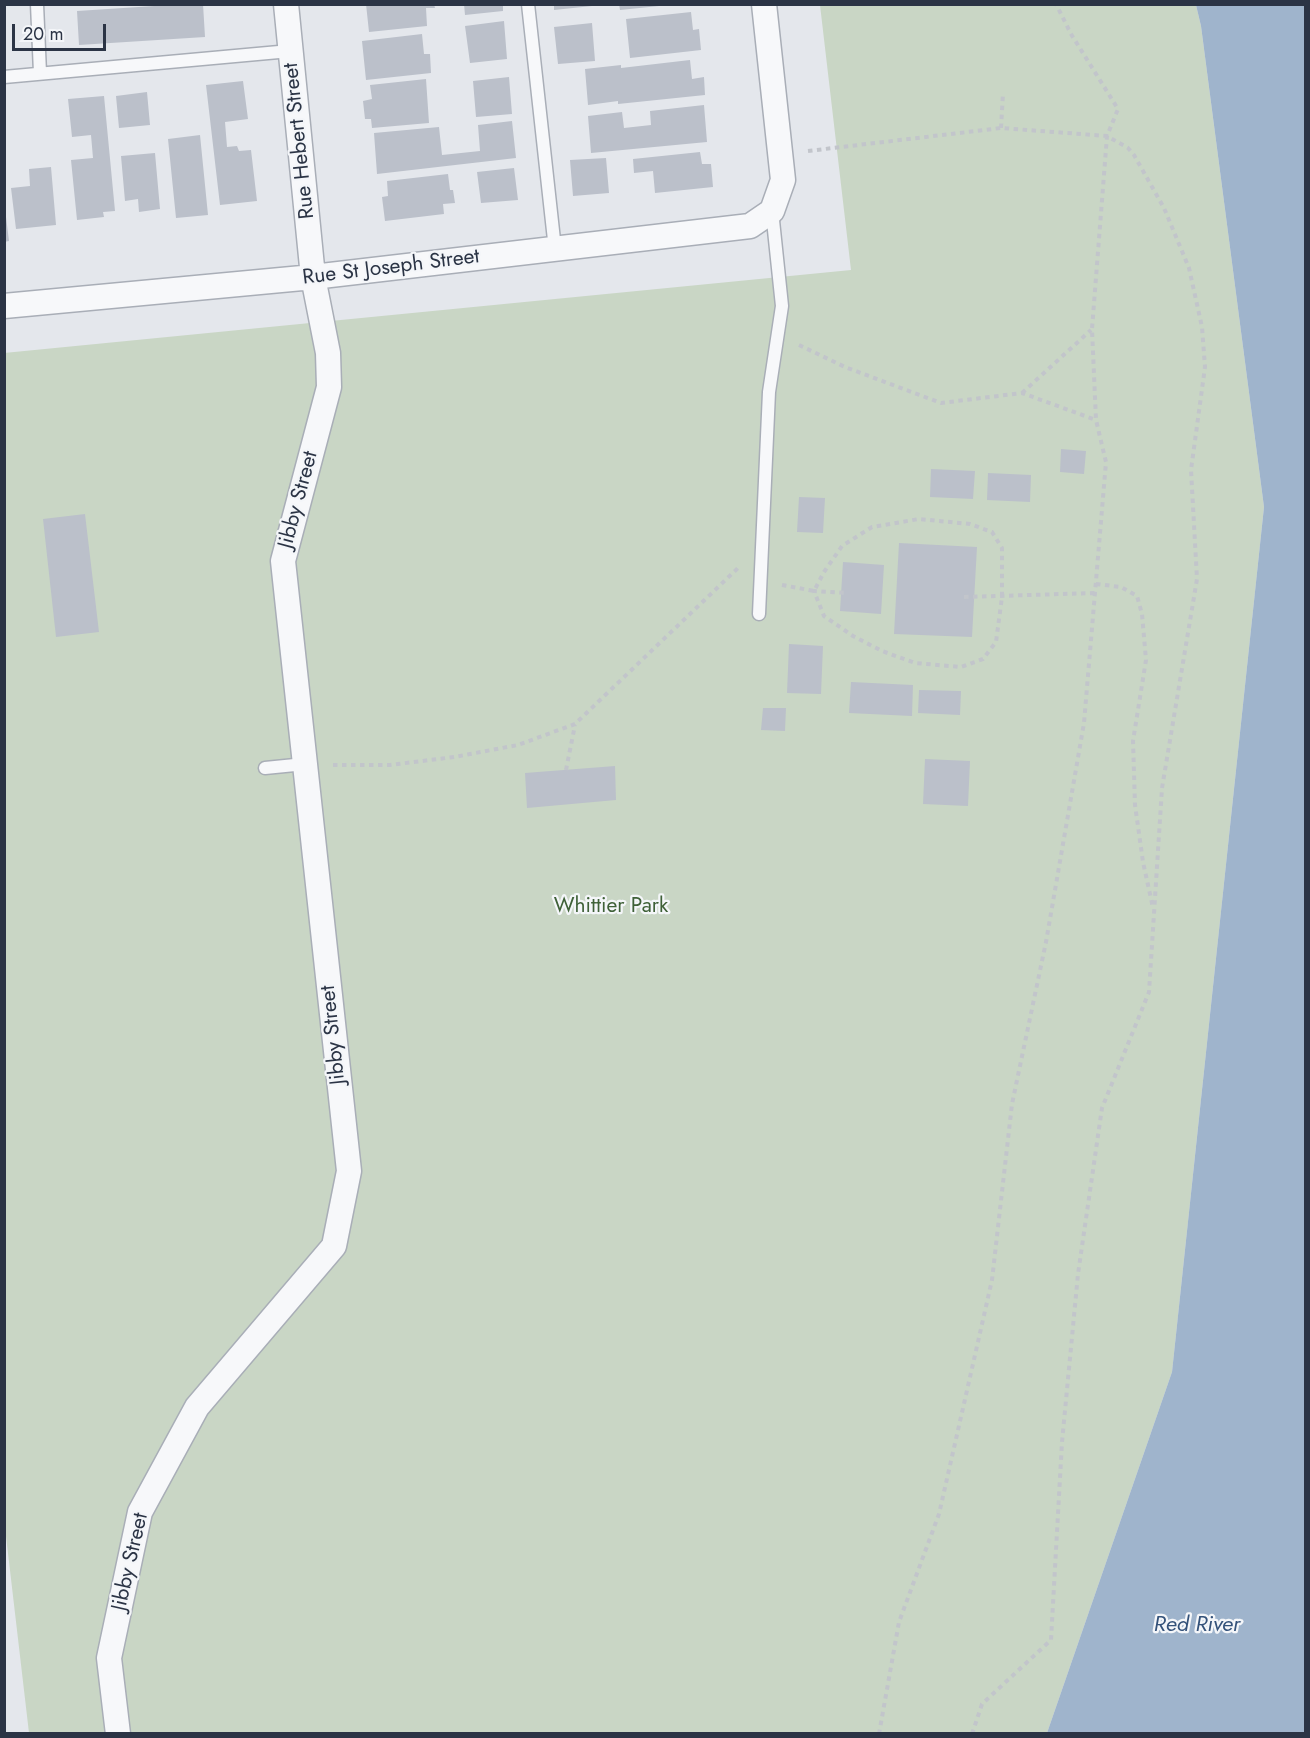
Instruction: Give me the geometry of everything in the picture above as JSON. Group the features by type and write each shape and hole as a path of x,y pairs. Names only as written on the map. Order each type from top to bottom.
{"street":[{"name":"Rue Hebert Street","path":"286,4 313,277"},
{"path":"764,4 783,180 772,211"},
{"name":"Rue St Joseph Street","path":"4,306 313,277 750,226 772,211"},
{"name":"Jibby Street","path":"118,1734 109,1658 140,1512 197,1407 334,1246 349,1171 283,561 329,387 328,353 313,277"}],"lane":[{"path":"37,4 39,73"},
{"path":"528,4 555,249"},
{"path":"4,77 290,51"},
{"path":"759,614 768,392 782,306 772,211"},
{"path":"265,768 305,764"}],"path":[{"path":"879,1734 899,1622 939,1514 992,1280 1012,1104 1046,942 1084,723 1106,462 1096,420 1092,329 1107,136 1118,109 1071,34 1056,4"},
{"path":"1001,128 1003,93"},
{"path":"780,154 1001,128 1107,136 1128,148 1134,155 1164,208 1189,268 1202,327 1204,367 1191,470 1197,579 1162,788 1149,992 1102,1108 1080,1262 1062,1442 1051,1640 982,1704 972,1734"},
{"path":"1022,393 1092,329"},
{"path":"779,335 845,367 941,403 1022,393 1096,420"},
{"path":"919,519 970,524 992,532 1002,548 1002,597 996,642 983,659 961,667 915,663 882,651 853,636 824,616 814,591 842,546 872,526 919,519"},
{"path":"305,764 390,765 454,757 518,745 575,724 762,545"},
{"path":"760,584 846,593"},
{"path":"1096,584 1121,587 1137,596 1142,614 1146,660 1133,741 1135,805 1143,862 1154,913"},
{"path":"964,597 1095,593"},
{"path":"566,770 575,724"}],"green space":[{"name":"Whittier Park","path":"820,5 1196,5 1201,26 1264,507 1172,1372 1047,1733 29,1733 4,1519 4,353 851,270"}],"water":[{"name":"Red River","path":"1196,5 1305,5 1305,1733 1047,1733 1172,1372 1264,507 1201,26"}],"building":[{"path":"203,4 205,37 79,45 77,11"},
{"path":"366,4 434,4 435,8 426,8 427,26 369,32"},
{"path":"464,4 503,4 503,11 465,15"},
{"path":"554,4 591,4 592,6 554,10"},
{"path":"619,4 659,4 659,6 620,10"},
{"path":"691,12 693,30 699,29 701,50 630,58 626,19"},
{"path":"504,21 507,59 470,63 465,26"},
{"path":"592,23 595,61 558,64 554,27"},
{"path":"422,34 424,54 430,54 431,73 366,80 362,41"},
{"path":"690,60 692,79 704,77 705,95 588,105 585,69 621,65 621,68"},
{"path":"509,77 512,114 476,117 473,81"},
{"path":"426,79 429,123 372,128 371,119 365,119 363,101 372,99 370,85"},
{"path":"243,81 248,119 225,122 227,147 237,146 239,151 251,150 257,201 220,205 206,85"},
{"path":"147,92 150,125 119,128 116,96"},
{"path":"104,96 115,211 103,212 104,217 77,220 71,160 93,158 91,135 72,137 68,99"},
{"path":"704,105 707,142 591,153 588,116 622,112 624,128 651,125 650,111"},
{"path":"512,121 516,158 377,174 374,133 439,127 442,155 480,151 478,125"},
{"path":"200,135 208,215 176,218 168,139"},
{"path":"700,152 702,164 711,164 713,187 655,193 653,171 634,173 633,159"},
{"path":"155,153 160,209 139,212 138,199 125,201 121,156"},
{"path":"606,158 609,193 573,196 570,160"},
{"path":"51,167 56,225 16,229 11,188 30,186 29,169"},
{"path":"514,168 518,200 481,203 477,172"},
{"path":"448,174 450,190 453,190 455,203 443,204 444,214 385,221 382,197 388,196 387,181"},
{"path":"4,217 6,217 9,241 4,242"},
{"path":"1061,449 1086,451 1084,474 1060,472"},
{"path":"931,469 975,471 973,499 930,497"},
{"path":"988,473 1031,475 1030,502 987,500"},
{"path":"799,497 825,498 823,533 797,532"},
{"path":"85,514 99,632 56,637 43,519"},
{"path":"899,543 977,547 972,637 894,634"},
{"path":"843,562 884,565 881,614 840,611"},
{"path":"789,644 823,646 821,694 787,693"},
{"path":"851,682 913,685 912,716 849,713"},
{"path":"919,690 961,691 960,715 918,713"},
{"path":"763,708 786,708 785,731 761,730"},
{"path":"925,759 970,761 968,806 923,804"},
{"path":"615,766 616,800 527,808 525,773"}]}
